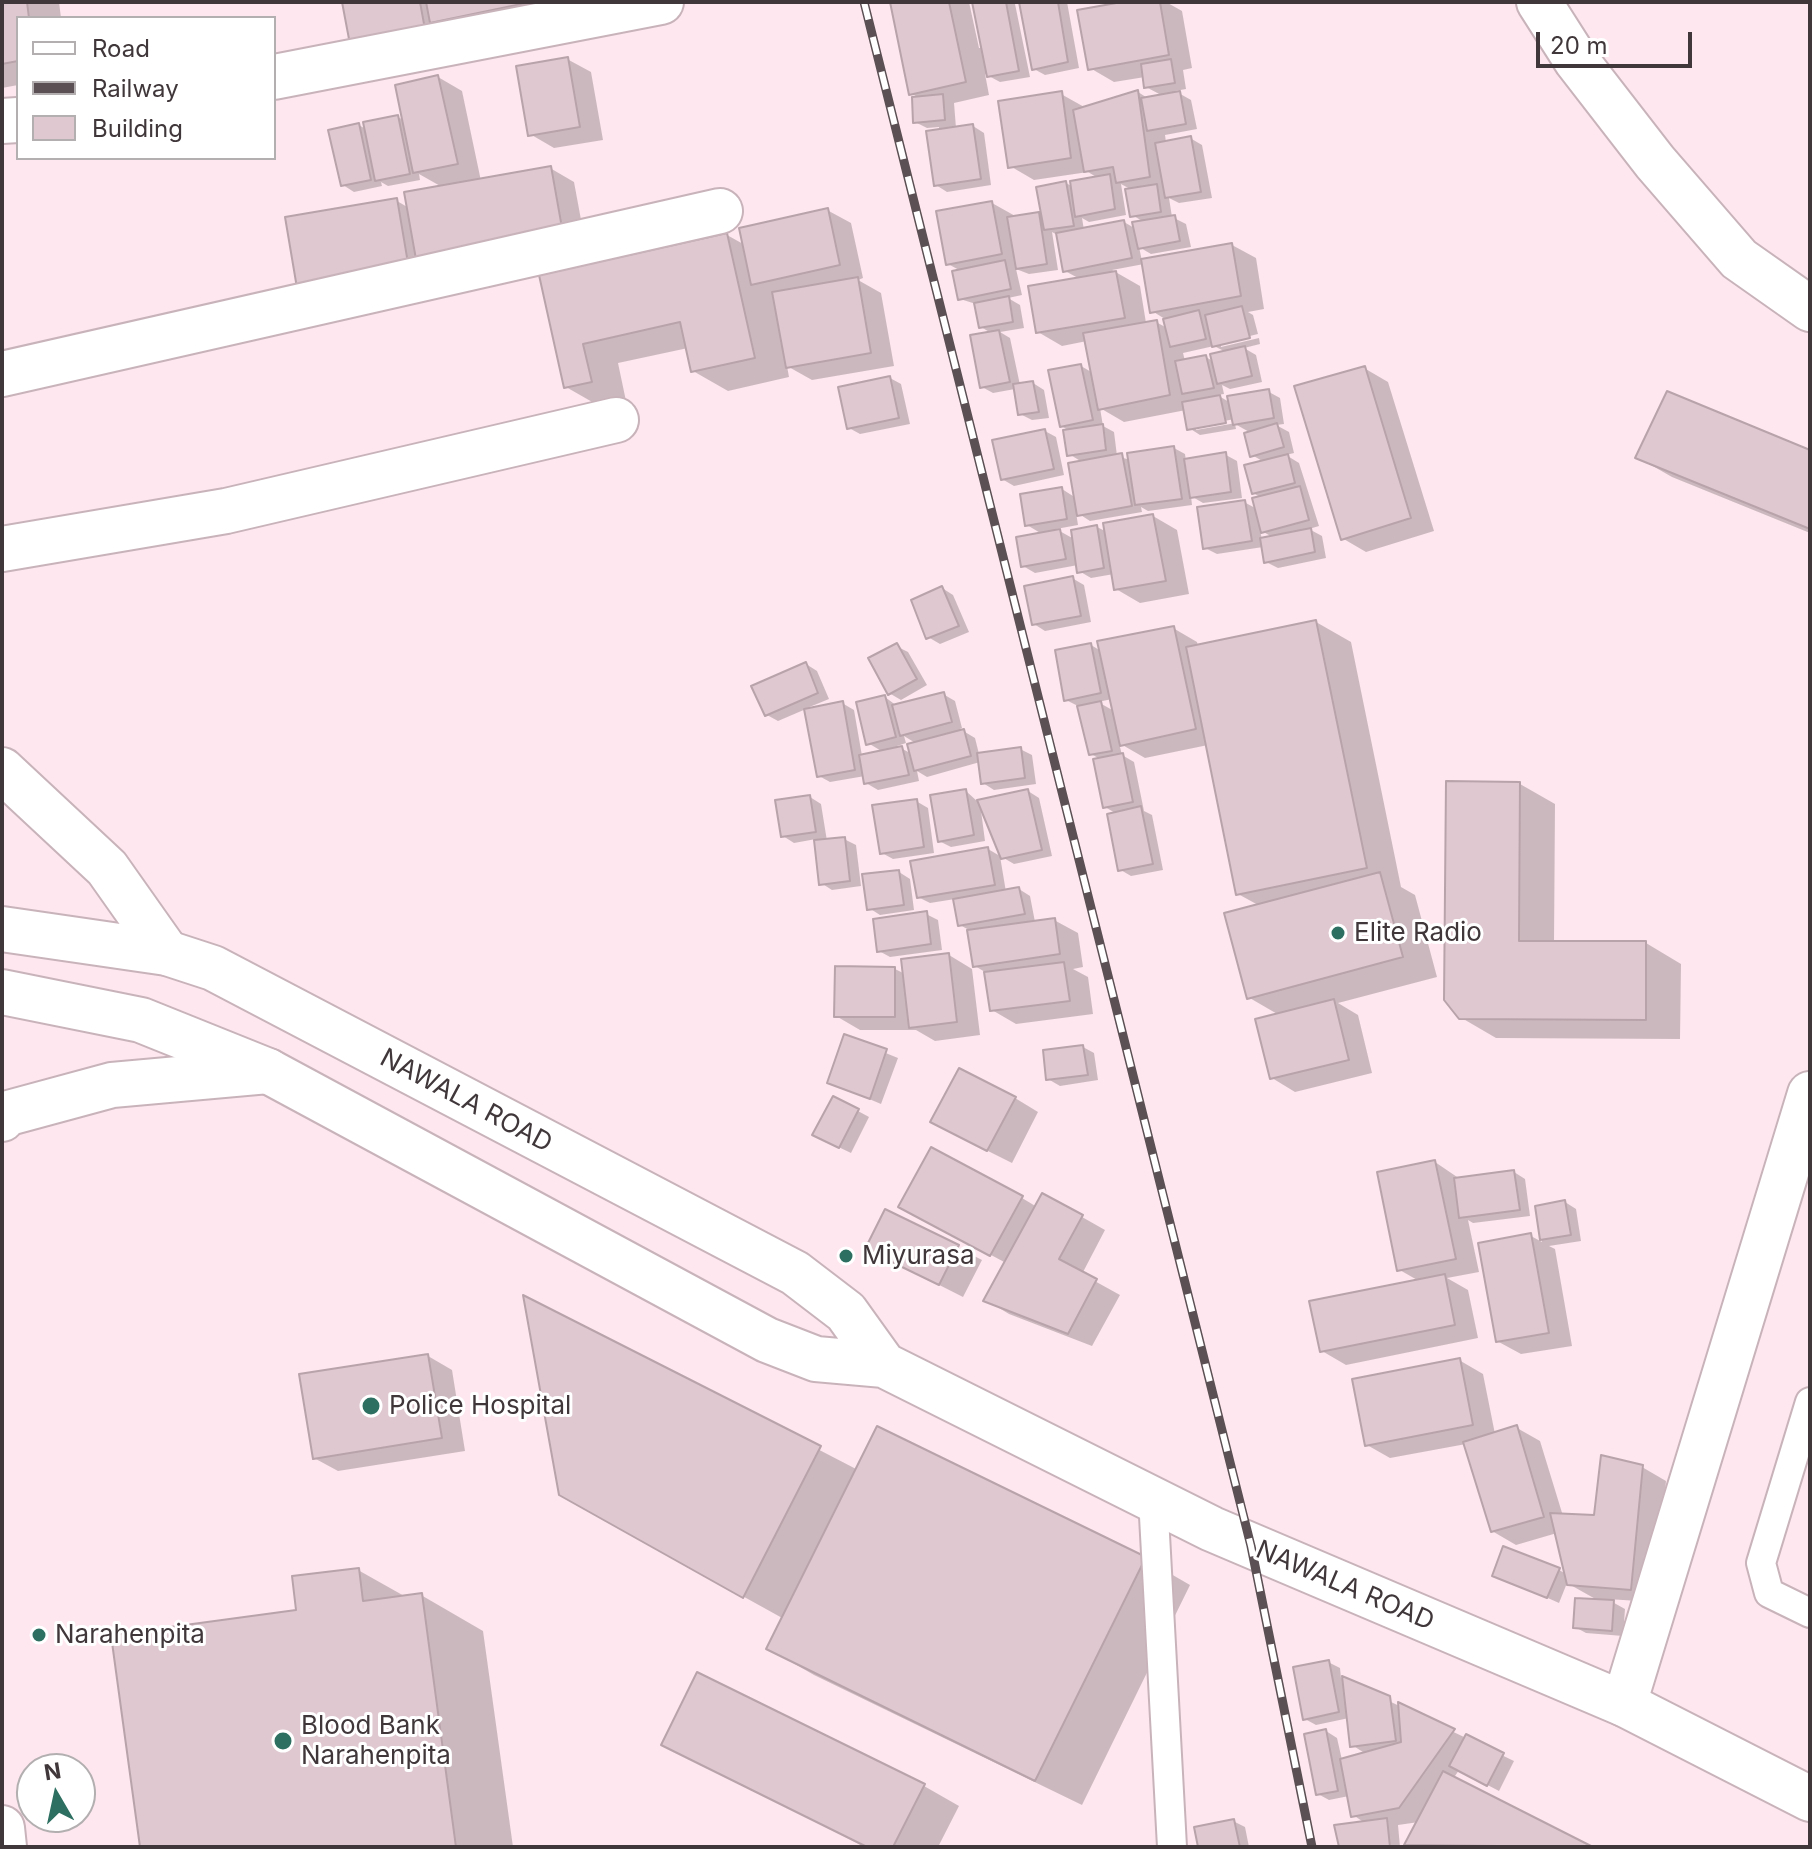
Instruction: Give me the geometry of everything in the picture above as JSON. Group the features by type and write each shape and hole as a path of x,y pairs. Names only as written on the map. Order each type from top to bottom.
{"main road":[{"path":"276,77 661,2"},
{"path":"1539,2 1585,71 1655,162 1739,259 1810,309"},
{"path":"2,374 720,211"},
{"path":"2,549 226,511 616,420"},
{"path":"2,770 107,868 167,953"},
{"name":"NAWALA ROAD","path":"2,929 167,953 213,968 795,1273 846,1312 884,1365"},
{"name":"NAWALA ROAD","path":"2,992 141,1020 268,1071 767,1340 816,1359 884,1365 1288,1563 1624,1704 1810,1799"},
{"path":"2,1119 5,1114 112,1085 268,1071"},
{"path":"1624,1704 1810,1094"},
{"path":"2,1828 4,1847"}],"lane":[{"path":"1810,1402 1761,1563 1769,1593 1810,1613"},
{"path":"1153,1498 1172,1847"}],"building":[{"path":"2,2 27,2 29,16 16,16 16,61 2,64"},
{"path":"342,2 420,2 427,40 352,55"},
{"path":"426,2 531,2 430,23"},
{"path":"890,2 949,2 966,82 909,95"},
{"path":"972,2 1006,2 1019,71 987,77"},
{"path":"1019,2 1058,2 1068,62 1032,70"},
{"path":"1122,2 1160,2 1169,55 1088,70 1077,10"},
{"path":"568,57 580,127 528,136 516,66"},
{"path":"1171,59 1175,83 1144,88 1141,64"},
{"path":"438,75 458,164 413,173 395,85"},
{"path":"1138,90 1150,177 1116,183 1113,167 1084,172 1073,110"},
{"path":"1062,91 1071,158 1008,168 998,101"},
{"path":"1180,91 1186,124 1147,131 1141,98"},
{"path":"943,94 945,120 913,123 912,97"},
{"path":"398,115 410,174 375,181 363,122"},
{"path":"359,123 371,180 341,186 328,130"},
{"path":"973,124 981,179 934,186 926,131"},
{"path":"1191,136 1201,192 1165,198 1155,143"},
{"path":"551,166 564,239 417,265 404,192"},
{"path":"1110,174 1115,209 1075,217 1070,181"},
{"path":"1066,181 1074,226 1044,230 1036,187"},
{"path":"1157,184 1161,212 1130,217 1125,189"},
{"path":"397,198 409,269 297,288 285,217"},
{"path":"992,201 1002,254 946,265 936,211"},
{"path":"828,208 840,265 751,285 739,228"},
{"path":"1039,212 1047,264 1016,269 1007,217"},
{"path":"1175,215 1180,241 1138,249 1132,222"},
{"path":"1124,220 1132,258 1063,272 1056,233"},
{"path":"727,233 755,358 691,372 680,322 583,344 592,382 564,388 539,275"},
{"path":"1232,243 1241,296 1150,313 1141,259"},
{"path":"1005,260 1011,289 958,300 952,271"},
{"path":"1116,271 1125,318 1036,333 1028,286"},
{"path":"858,277 871,353 786,368 772,292"},
{"path":"1009,296 1013,322 979,328 974,303"},
{"path":"1242,306 1250,338 1212,347 1205,315"},
{"path":"1199,310 1206,339 1170,347 1163,319"},
{"path":"1157,320 1170,395 1098,410 1083,333"},
{"path":"999,330 1010,382 980,388 970,335"},
{"path":"1245,346 1252,376 1217,384 1210,354"},
{"path":"1206,355 1214,388 1182,394 1175,361"},
{"path":"1081,364 1093,420 1060,427 1048,370"},
{"path":"1365,366 1411,518 1341,540 1294,386"},
{"path":"890,376 899,418 847,429 838,387"},
{"path":"1033,381 1039,412 1018,415 1013,384"},
{"path":"1269,389 1274,418 1233,425 1227,396"},
{"path":"1667,391 1810,450 1810,529 1635,458"},
{"path":"1220,395 1226,423 1187,430 1182,402"},
{"path":"1277,423 1284,447 1250,457 1244,433"},
{"path":"1103,424 1106,450 1067,456 1063,430"},
{"path":"1045,429 1054,469 1001,480 992,440"},
{"path":"1174,446 1182,499 1135,505 1127,453"},
{"path":"1226,452 1231,492 1190,498 1184,459"},
{"path":"1122,453 1132,506 1077,516 1068,463"},
{"path":"1288,454 1295,483 1252,494 1244,465"},
{"path":"1300,486 1309,520 1261,533 1252,498"},
{"path":"1062,487 1067,519 1025,526 1020,494"},
{"path":"1245,500 1252,541 1203,549 1197,507"},
{"path":"1153,514 1166,581 1114,590 1103,523"},
{"path":"1097,525 1104,568 1077,573 1071,530"},
{"path":"1311,528 1315,552 1264,563 1260,538"},
{"path":"1060,529 1066,559 1021,567 1016,537"},
{"path":"1073,576 1081,616 1032,625 1024,586"},
{"path":"942,586 959,626 926,639 911,600"},
{"path":"1316,620 1367,868 1236,895 1186,647"},
{"path":"1174,626 1196,729 1120,746 1097,641"},
{"path":"897,643 917,679 888,695 868,658"},
{"path":"1091,643 1101,693 1064,701 1055,650"},
{"path":"806,662 818,693 765,716 751,686"},
{"path":"944,692 952,722 900,736 892,705"},
{"path":"885,695 896,737 866,745 856,702"},
{"path":"843,701 855,770 817,777 804,709"},
{"path":"1101,701 1112,751 1089,755 1077,706"},
{"path":"964,729 971,756 914,771 907,744"},
{"path":"902,746 909,775 864,784 859,755"},
{"path":"1021,747 1025,778 981,784 977,753"},
{"path":"1123,753 1133,802 1103,808 1093,759"},
{"path":"1446,781 1520,782 1519,941 1646,941 1646,1020 1459,1019 1444,1000"},
{"path":"966,789 974,835 938,842 930,795"},
{"path":"1028,789 1042,850 1001,859 977,800"},
{"path":"810,795 816,832 781,837 775,800"},
{"path":"917,799 924,847 880,854 872,805"},
{"path":"1141,806 1153,864 1118,871 1107,814"},
{"path":"845,837 850,881 819,885 814,840"},
{"path":"988,847 995,885 917,898 910,861"},
{"path":"899,870 904,905 867,910 862,874"},
{"path":"1380,872 1403,957 1247,999 1224,913"},
{"path":"1019,887 1025,914 958,926 953,899"},
{"path":"927,911 931,944 877,952 873,919"},
{"path":"1055,918 1060,954 973,967 967,930"},
{"path":"949,953 957,1022 909,1028 901,959"},
{"path":"1064,962 1070,1001 990,1011 984,972"},
{"path":"835,966 895,967 895,1017 834,1017"},
{"path":"1334,999 1349,1060 1270,1079 1255,1019"},
{"path":"844,1034 887,1049 870,1099 827,1083"},
{"path":"1083,1045 1088,1075 1046,1080 1043,1050"},
{"path":"959,1068 1016,1097 987,1151 930,1122"},
{"path":"833,1096 859,1109 839,1148 812,1135"},
{"path":"931,1147 1023,1196 990,1256 898,1207"},
{"path":"1435,1160 1456,1259 1397,1271 1377,1172"},
{"path":"1514,1170 1520,1210 1459,1218 1454,1178"},
{"path":"1042,1193 1083,1215 1059,1259 1097,1279 1068,1334 983,1301"},
{"path":"1565,1200 1571,1235 1540,1240 1535,1206"},
{"path":"885,1209 959,1245 939,1285 865,1249"},
{"path":"1531,1233 1549,1333 1496,1342 1478,1243"},
{"path":"1445,1274 1455,1325 1320,1352 1309,1301"},
{"path":"523,1295 821,1446 743,1598 559,1495"},
{"name":"Police Hospital","path":"428,1354 442,1438 313,1459 299,1374"},
{"path":"1460,1358 1473,1425 1365,1446 1352,1379"},
{"path":"1517,1425 1544,1517 1491,1532 1463,1442"},
{"path":"877,1426 1146,1557 1035,1781 766,1649"},
{"path":"1601,1455 1643,1465 1631,1590 1567,1585 1550,1513 1594,1515"},
{"path":"1503,1546 1560,1568 1547,1598 1492,1576"},
{"name":"Blood Bank Narahenpita","path":"359,1568 363,1601 422,1593 456,1847 140,1847 111,1635 296,1610 292,1576"},
{"path":"1575,1598 1614,1600 1612,1631 1573,1628"},
{"path":"1329,1660 1339,1712 1303,1720 1293,1667"},
{"path":"697,1672 925,1784 893,1847 867,1847 661,1745"},
{"path":"1342,1676 1390,1696 1396,1741 1350,1747"},
{"path":"1398,1702 1455,1729 1399,1808 1351,1817 1340,1759 1401,1742"},
{"path":"1326,1729 1338,1791 1316,1795 1304,1734"},
{"path":"1466,1734 1504,1753 1487,1786 1449,1766"},
{"path":"1443,1771 1593,1847 1404,1845"},
{"path":"1387,1818 1390,1847 1339,1847 1334,1825"},
{"path":"1234,1819 1240,1847 1198,1847 1194,1827"}],"railway":[{"path":"864,2 1251,1546 1312,1847"}],"place":[{"name":"Elite Radio","path":"1338,933"},
{"name":"Miyurasa","path":"846,1256"},
{"name":"Police Hospital","path":"371,1406"},
{"name":"Narahenpita","path":"39,1635"},
{"name":"Blood Bank Narahenpita","path":"283,1741"}]}
